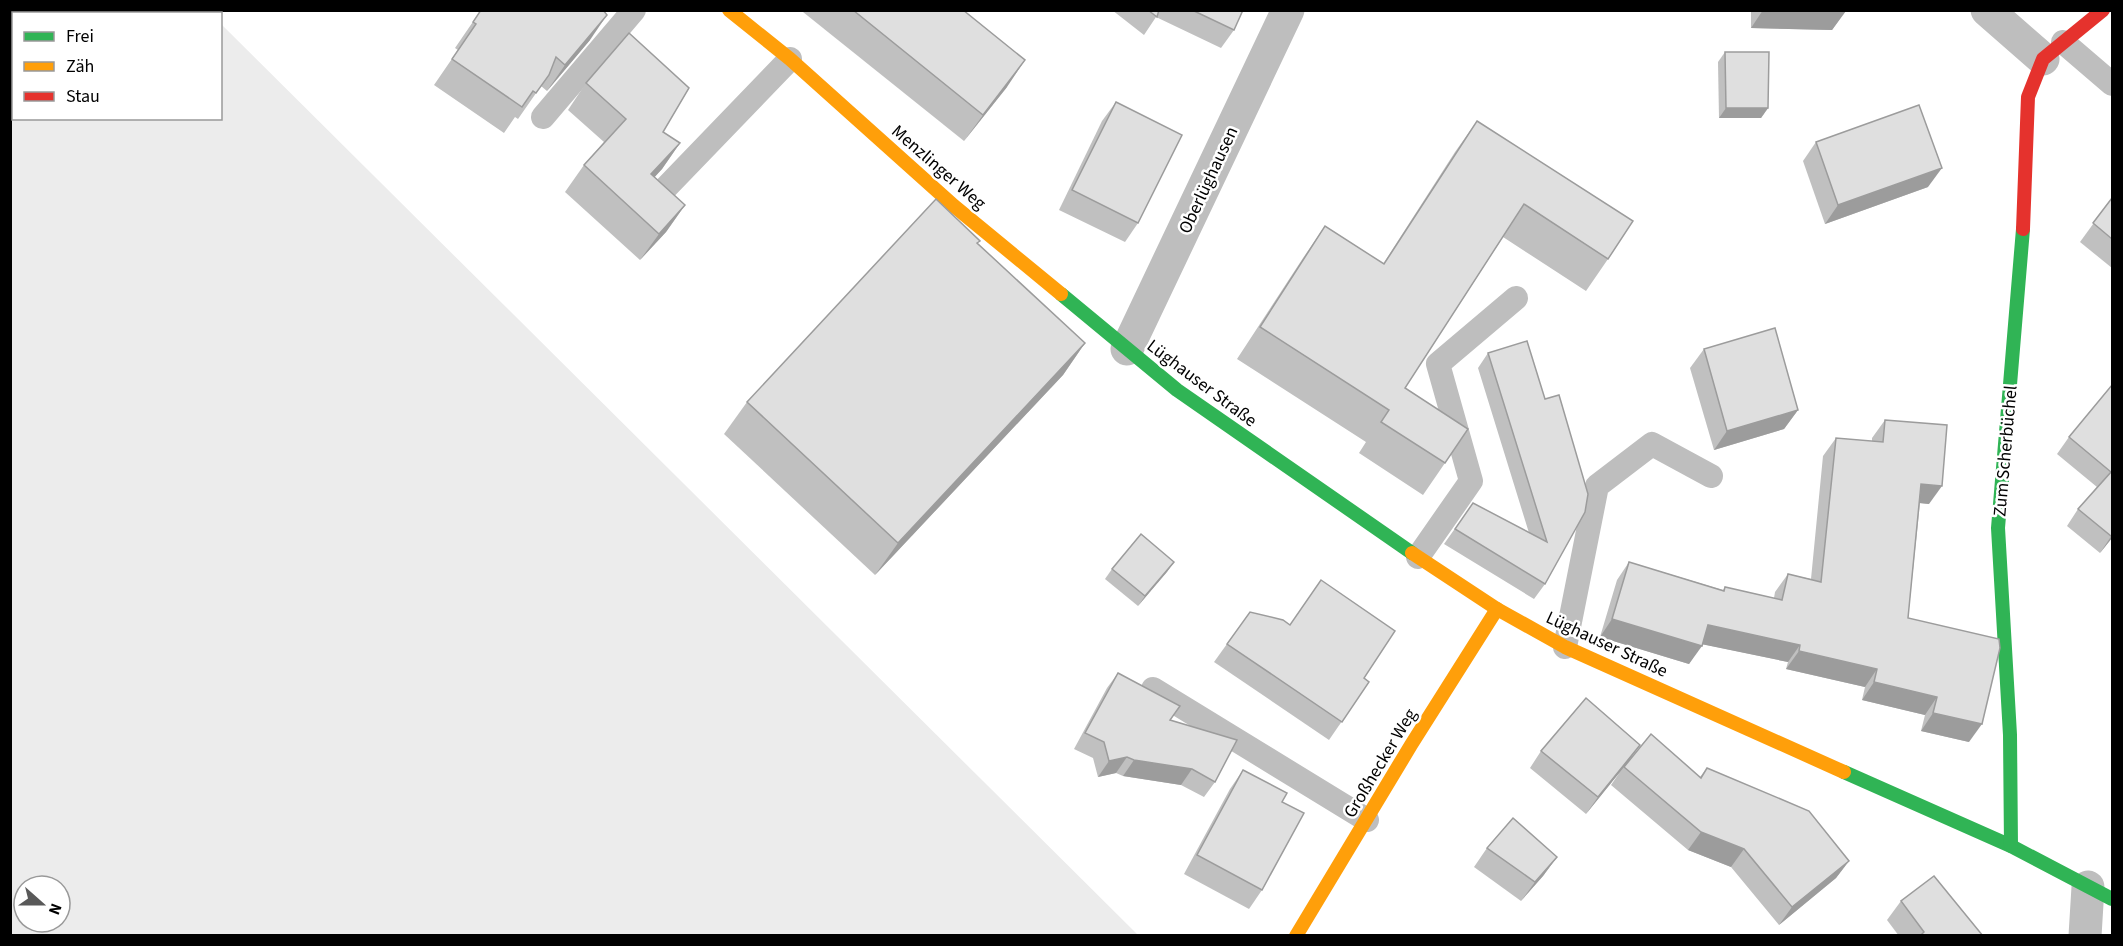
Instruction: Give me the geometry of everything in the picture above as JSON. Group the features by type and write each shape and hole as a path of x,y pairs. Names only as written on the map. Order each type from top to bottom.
{"street":[{"name":"Menzlinger Weg","path":"729,10 790,59 954,206 1127,349"},
{"name":"Oberlüghausen","path":"1127,349 1288,10"},
{"path":"1987,10 2053,51"},
{"name":"Zum Scherbüchel","path":"2011,846 2010,735 1998,528 2022,249 2028,97 2053,51 2103,10"},
{"name":"Lüghauser Straße","path":"1127,349 1177,390 1497,609 1565,647 2011,846 2100,893"},
{"name":"Großhecker Weg","path":"1296,936 1411,745 1497,609"},
{"path":"2085,936 2100,893"}],"lane":[{"path":"543,117 634,10"},
{"path":"2053,51 2112,84"},
{"path":"656,198 790,59"},
{"path":"1418,557 1471,481 1438,364 1516,298"},
{"path":"1565,647 1597,486 1652,444 1711,476"},
{"path":"1153,689 1367,820"}],"shaded area":[{"path":"10,11 216,11 12,12 12,120 222,120 222,25 1138,935 11,935"}],"building":[{"path":"481,10 603,10 607,15 565,65 556,57 549,75 536,93 533,91 522,107 452,59 476,24 473,22"},
{"path":"853,10 963,10 1025,60 983,115"},
{"path":"1148,10 1159,10 1157,17"},
{"path":"1192,10 1243,10 1234,30"},
{"path":"629,33 689,88 663,132 680,143 651,174 685,205 659,234 584,165 626,119 586,83"},
{"path":"1725,52 1769,52 1768,108 1726,108"},
{"path":"1116,102 1182,135 1138,223 1072,190"},
{"path":"1919,105 1942,168 1838,205 1816,142"},
{"path":"1477,121 1633,221 1608,259 1524,204 1405,388 1468,429 1445,463 1381,422 1389,410 1260,327 1325,226 1384,264"},
{"path":"2112,198 2112,239 2093,223"},
{"path":"936,199 980,241 977,243 1085,343 898,543 747,402"},
{"path":"1775,328 1798,410 1727,431 1704,349"},
{"path":"1527,341 1545,399 1559,395 1588,494 1585,512 1545,584 1455,529 1473,503 1547,542 1488,353"},
{"path":"2112,385 2111,536 2078,509 2111,472 2069,437"},
{"path":"1885,420 1947,425 1942,486 1921,484 1908,618 1999,639 2000,648 1982,724 1933,713 1937,697 1874,682 1877,669 1799,651 1800,645 1708,625 1702,646 1612,619 1629,562 1724,591 1725,587 1782,600 1788,574 1821,582 1836,438 1883,442"},
{"path":"1141,534 1174,562 1145,596 1112,569"},
{"path":"1321,580 1395,631 1364,678 1369,682 1342,722 1227,644 1250,612 1283,620 1290,625"},
{"path":"1118,673 1180,706 1170,720 1237,740 1215,782 1192,769 1127,757 1109,761 1104,742 1085,733"},
{"path":"1586,698 1640,745 1598,797 1541,751"},
{"path":"1651,734 1701,778 1707,768 1809,811 1849,861 1792,907 1744,849 1701,832 1624,767"},
{"path":"1243,770 1287,793 1282,802 1304,813 1262,890 1197,855"},
{"path":"1513,818 1557,857 1535,882 1487,848"},
{"path":"1934,876 1983,936 1920,936 1924,932 1901,901"}],"traffic: fast":[{"path":"2011,846 2010,735 1998,528 2023,229"},
{"path":"1061,294 1177,390 1412,553"},
{"path":"1844,772 2011,846 2112,899"}],"traffic: slow":[{"path":"729,10 790,59 954,206 1061,294"},
{"path":"1412,553 1497,609 1565,647 1844,772"},
{"path":"1296,936 1411,745 1497,609"}],"traffic: jam":[{"path":"2023,229 2028,97 2043,59 2103,10"}]}
